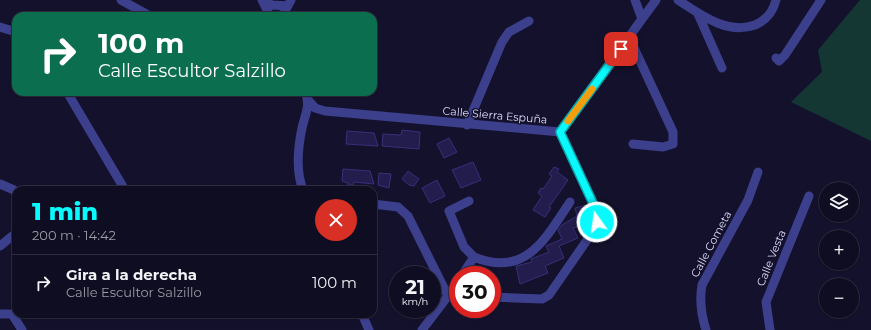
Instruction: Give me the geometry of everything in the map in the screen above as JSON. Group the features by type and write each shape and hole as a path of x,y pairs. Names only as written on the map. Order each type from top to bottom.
{"street":[{"path":"121,0 143,12"},
{"path":"262,0 272,5 289,3"},
{"path":"262,0 268,12"},
{"path":"635,0 642,19"},
{"path":"560,132 656,0"},
{"path":"678,0 698,14 720,24 744,29 759,23 770,15 776,0"},
{"path":"776,58 779,61 782,59 821,0"},
{"path":"284,12 289,3"},
{"path":"698,14 722,68"},
{"path":"467,125 502,42 509,32 529,21"},
{"path":"0,27 12,31"},
{"path":"629,37 672,132 674,144 663,147 633,144"},
{"path":"69,96 123,186"},
{"path":"302,186 298,155 307,96"},
{"name":"Calle Sierra Espuña","path":"307,96 315,108 325,111 467,125 560,132 598,214 594,230 548,295 542,299 501,297"},
{"name":"Calle Cometa","path":"706,330 702,318 700,300 702,285 748,200 758,172"},
{"path":"0,184 12,189"},
{"name":"Calle Vesta","path":"770,330 766,302 809,196"},
{"path":"469,201 448,211 464,247 474,257 488,263 506,264 526,257 541,244 570,202"},
{"path":"377,204 398,207 408,216 448,296 422,330"},
{"path":"0,246 12,236"},
{"path":"468,266 474,257"},
{"path":"0,314 12,314"},
{"path":"14,318 22,330"},
{"path":"364,318 369,330"}],"green space":[{"path":"860,0 871,0 871,141 791,102 822,72 818,50"}],"building":[{"path":"402,130 420,132 419,149 382,146 383,134 401,135"},
{"path":"347,131 374,133 378,146 346,144"},
{"path":"449,138 457,152 444,158 437,144"},
{"path":"473,162 481,180 461,188 452,170"},
{"path":"554,167 559,169 557,172 568,180 549,207 551,208 545,217 533,210 542,196 538,193 541,188 543,189 552,176 549,174"},
{"path":"343,169 370,171 374,184 354,182 353,185 348,185 348,183 342,181"},
{"path":"408,171 419,179 414,186 409,185 402,179"},
{"path":"379,173 391,174 389,188 378,185"},
{"path":"437,180 445,196 430,203 422,188"},
{"path":"586,205 590,223 573,228 578,238 559,246 564,258 545,266 548,273 520,284 516,266 532,262 531,259 549,252 546,246 562,239 558,230 562,225 577,216 575,208"}],"slow traffic":[{"path":"568,121 592,89"}],"route":[{"path":"597,222 598,214 560,132 621,49"}]}
